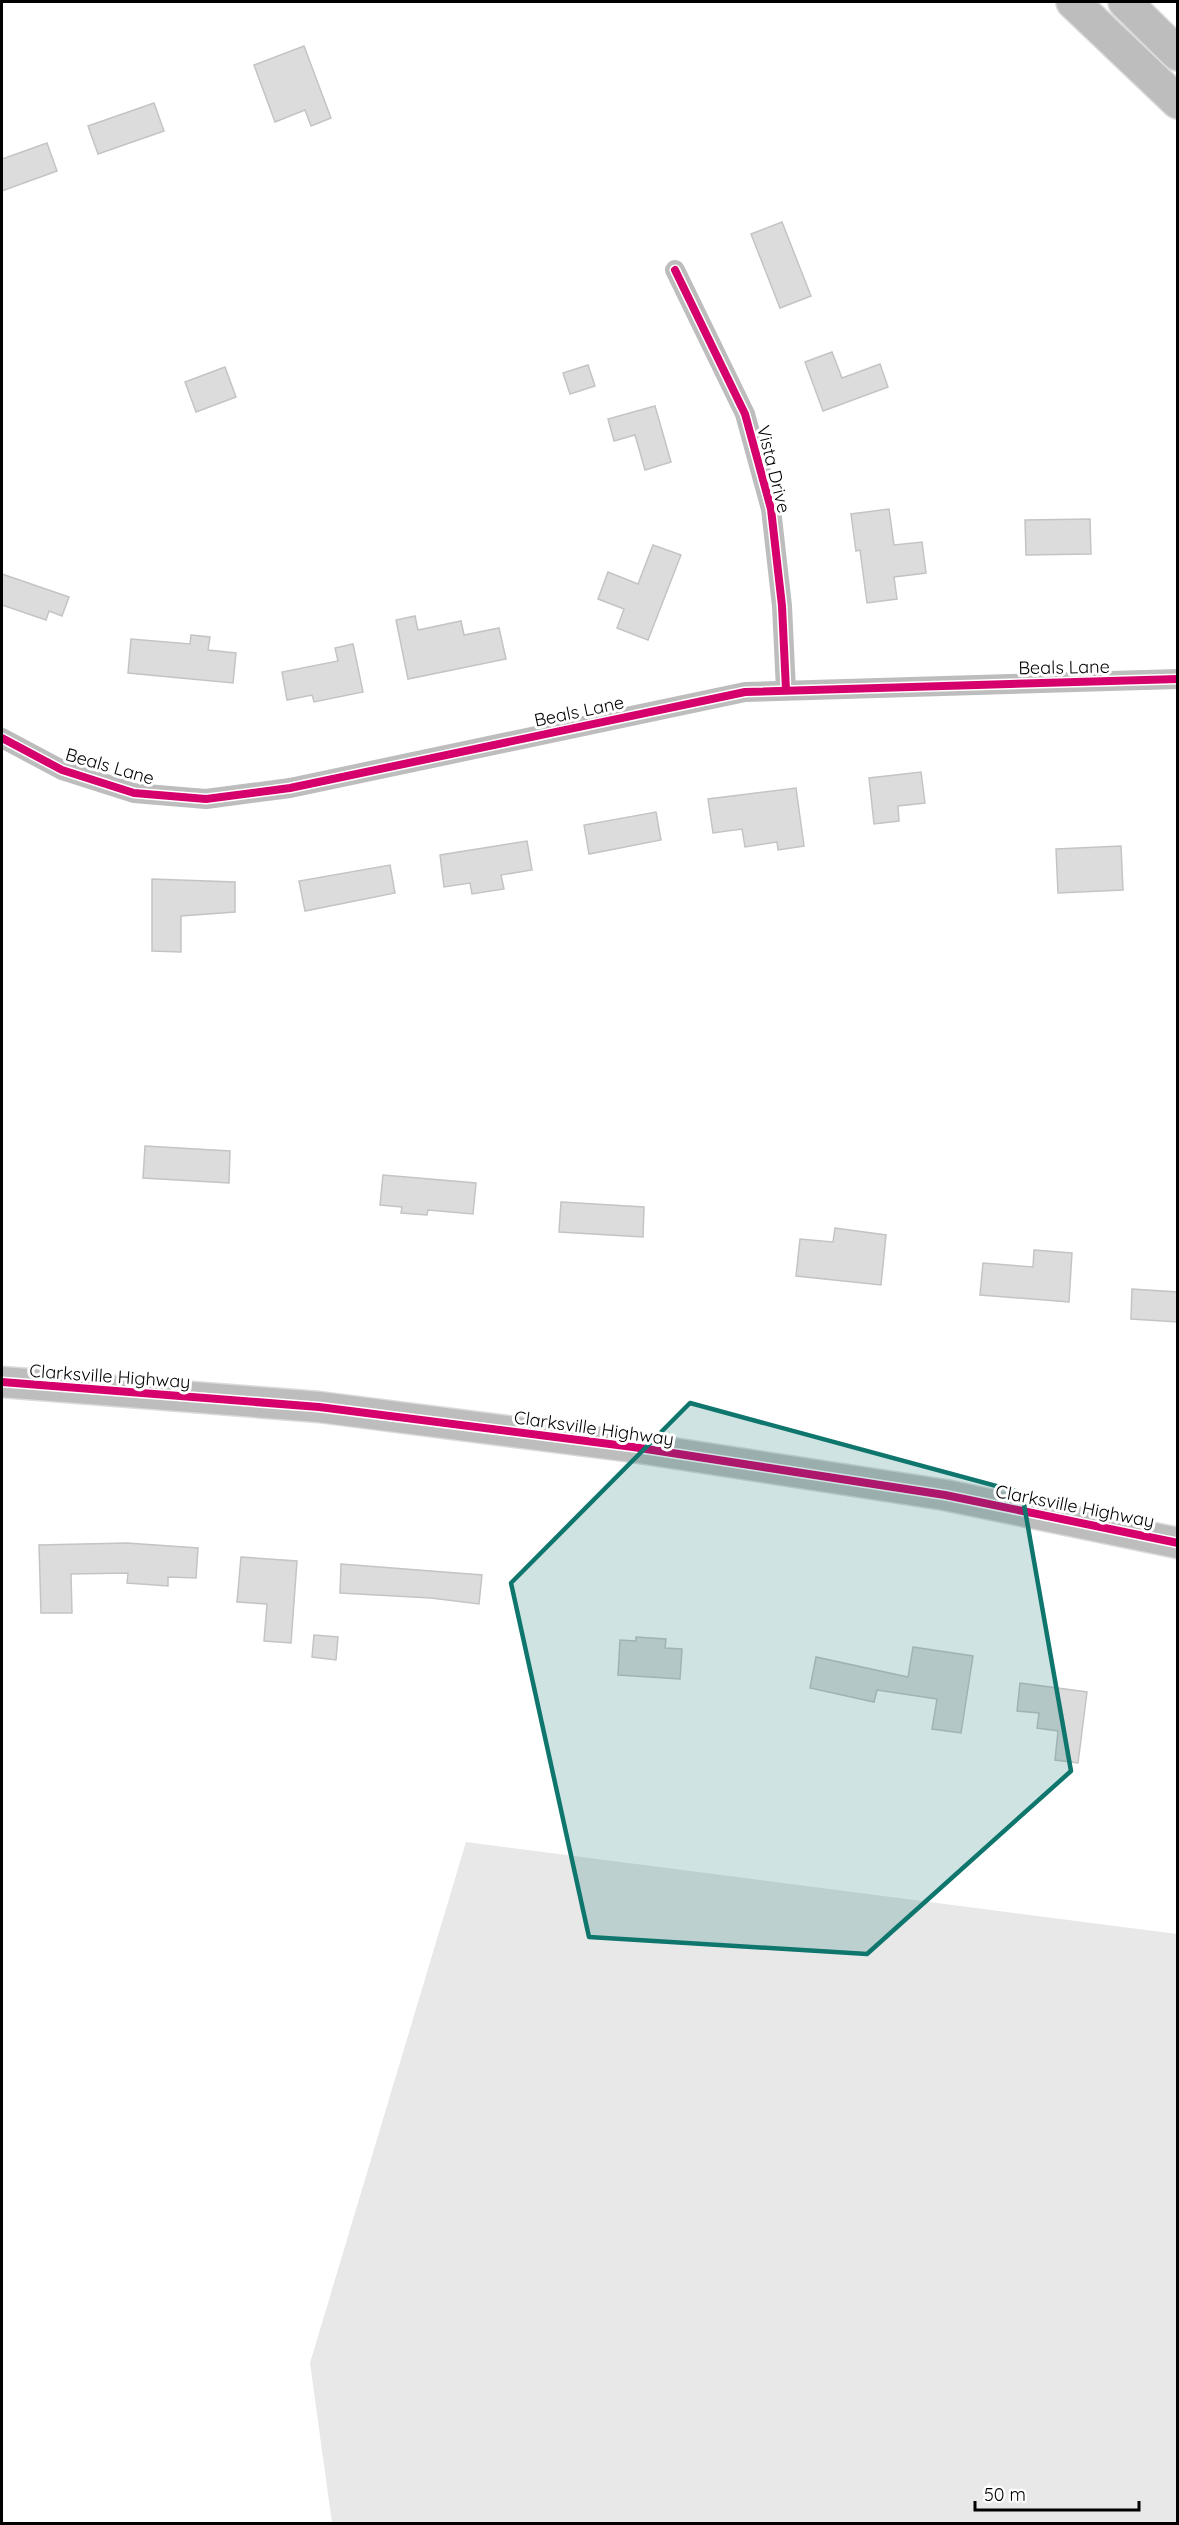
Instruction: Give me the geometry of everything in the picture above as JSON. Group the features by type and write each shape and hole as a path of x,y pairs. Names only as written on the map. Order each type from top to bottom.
{"highway":[{"path":"1073,2 1178,102"},
{"path":"1125,2 1178,54"}],"main road":[{"name":"Clarksville Highway","path":"2,1382 319,1407 633,1448 945,1496 1178,1543"}],"street":[{"name":"Vista Drive","path":"675,270 745,414 771,509 782,606 786,690"},
{"name":"Beals Lane","path":"2,738 62,770 134,793 206,799 290,788 745,692 1178,679"}],"highlighted area":[{"path":"690,1403 1022,1493 1071,1771 867,1954 589,1937 511,1583"}],"shaded area":[{"path":"466,1842 1177,1934 1177,2523 332,2523 310,2363"}],"building":[{"path":"304,46 331,118 311,126 305,110 275,122 254,65"},
{"path":"154,103 164,131 98,154 88,126"},
{"path":"47,143 57,171 2,191 2,159"},
{"path":"782,222 811,296 780,308 751,234"},
{"path":"832,352 842,378 880,364 888,387 823,411 805,362"},
{"path":"588,365 595,386 570,394 563,373"},
{"path":"225,367 236,397 196,412 185,382"},
{"path":"655,406 671,462 645,470 635,435 614,441 608,419"},
{"path":"889,509 894,545 922,542 926,573 894,577 897,599 867,603 860,550 856,551 851,514"},
{"path":"1090,519 1091,554 1026,555 1025,520"},
{"path":"653,545 681,555 648,640 617,628 624,609 598,599 608,572 638,584"},
{"path":"2,574 69,597 62,616 49,611 46,620 2,605"},
{"path":"415,616 418,630 461,621 464,635 499,628 506,659 408,679 396,620"},
{"path":"191,635 210,637 208,650 236,653 233,683 128,673 131,639 190,644"},
{"path":"353,644 363,692 314,702 312,695 287,700 282,672 338,661 335,648"},
{"path":"921,772 925,803 898,806 899,821 874,824 869,778"},
{"path":"796,788 804,846 778,850 777,842 745,847 742,829 713,833 708,799"},
{"path":"656,812 661,840 589,854 584,825"},
{"path":"527,841 532,870 501,875 504,889 472,894 470,883 444,887 440,855"},
{"path":"1121,846 1123,890 1058,893 1056,849"},
{"path":"390,865 395,893 305,911 299,881"},
{"path":"152,879 235,882 235,912 181,916 181,952 152,951"},
{"path":"145,1146 230,1151 229,1183 143,1178"},
{"path":"383,1175 476,1183 473,1214 428,1210 427,1215 401,1213 402,1207 380,1205"},
{"path":"561,1202 644,1207 643,1237 559,1232"},
{"path":"835,1228 886,1235 881,1285 796,1276 800,1239 833,1242"},
{"path":"1034,1250 1072,1253 1069,1302 980,1295 983,1263 1033,1267"},
{"path":"1132,1289 1178,1292 1178,1322 1131,1319"},
{"path":"127,1543 198,1548 196,1578 168,1577 168,1586 127,1583 128,1573 71,1574 72,1613 41,1613 39,1545"},
{"path":"241,1557 297,1561 291,1643 264,1641 267,1604 237,1602"},
{"path":"341,1564 482,1575 479,1604 431,1598 340,1593"},
{"path":"314,1635 338,1637 336,1660 312,1657"},
{"path":"636,1637 666,1639 665,1648 682,1649 680,1679 618,1675 620,1640 636,1641"},
{"path":"913,1647 973,1656 961,1733 932,1729 937,1699 877,1690 874,1702 810,1688 816,1657 908,1677"},
{"path":"1020,1683 1087,1692 1078,1763 1055,1760 1058,1731 1037,1728 1039,1713 1017,1711"}],"cycle path":[{"path":"675,270 745,414 771,509 782,606 786,690"},
{"path":"2,738 62,770 134,793 206,799 290,788 745,692 1178,679"},
{"path":"2,1382 319,1407 633,1447 945,1495 1178,1543"}]}
